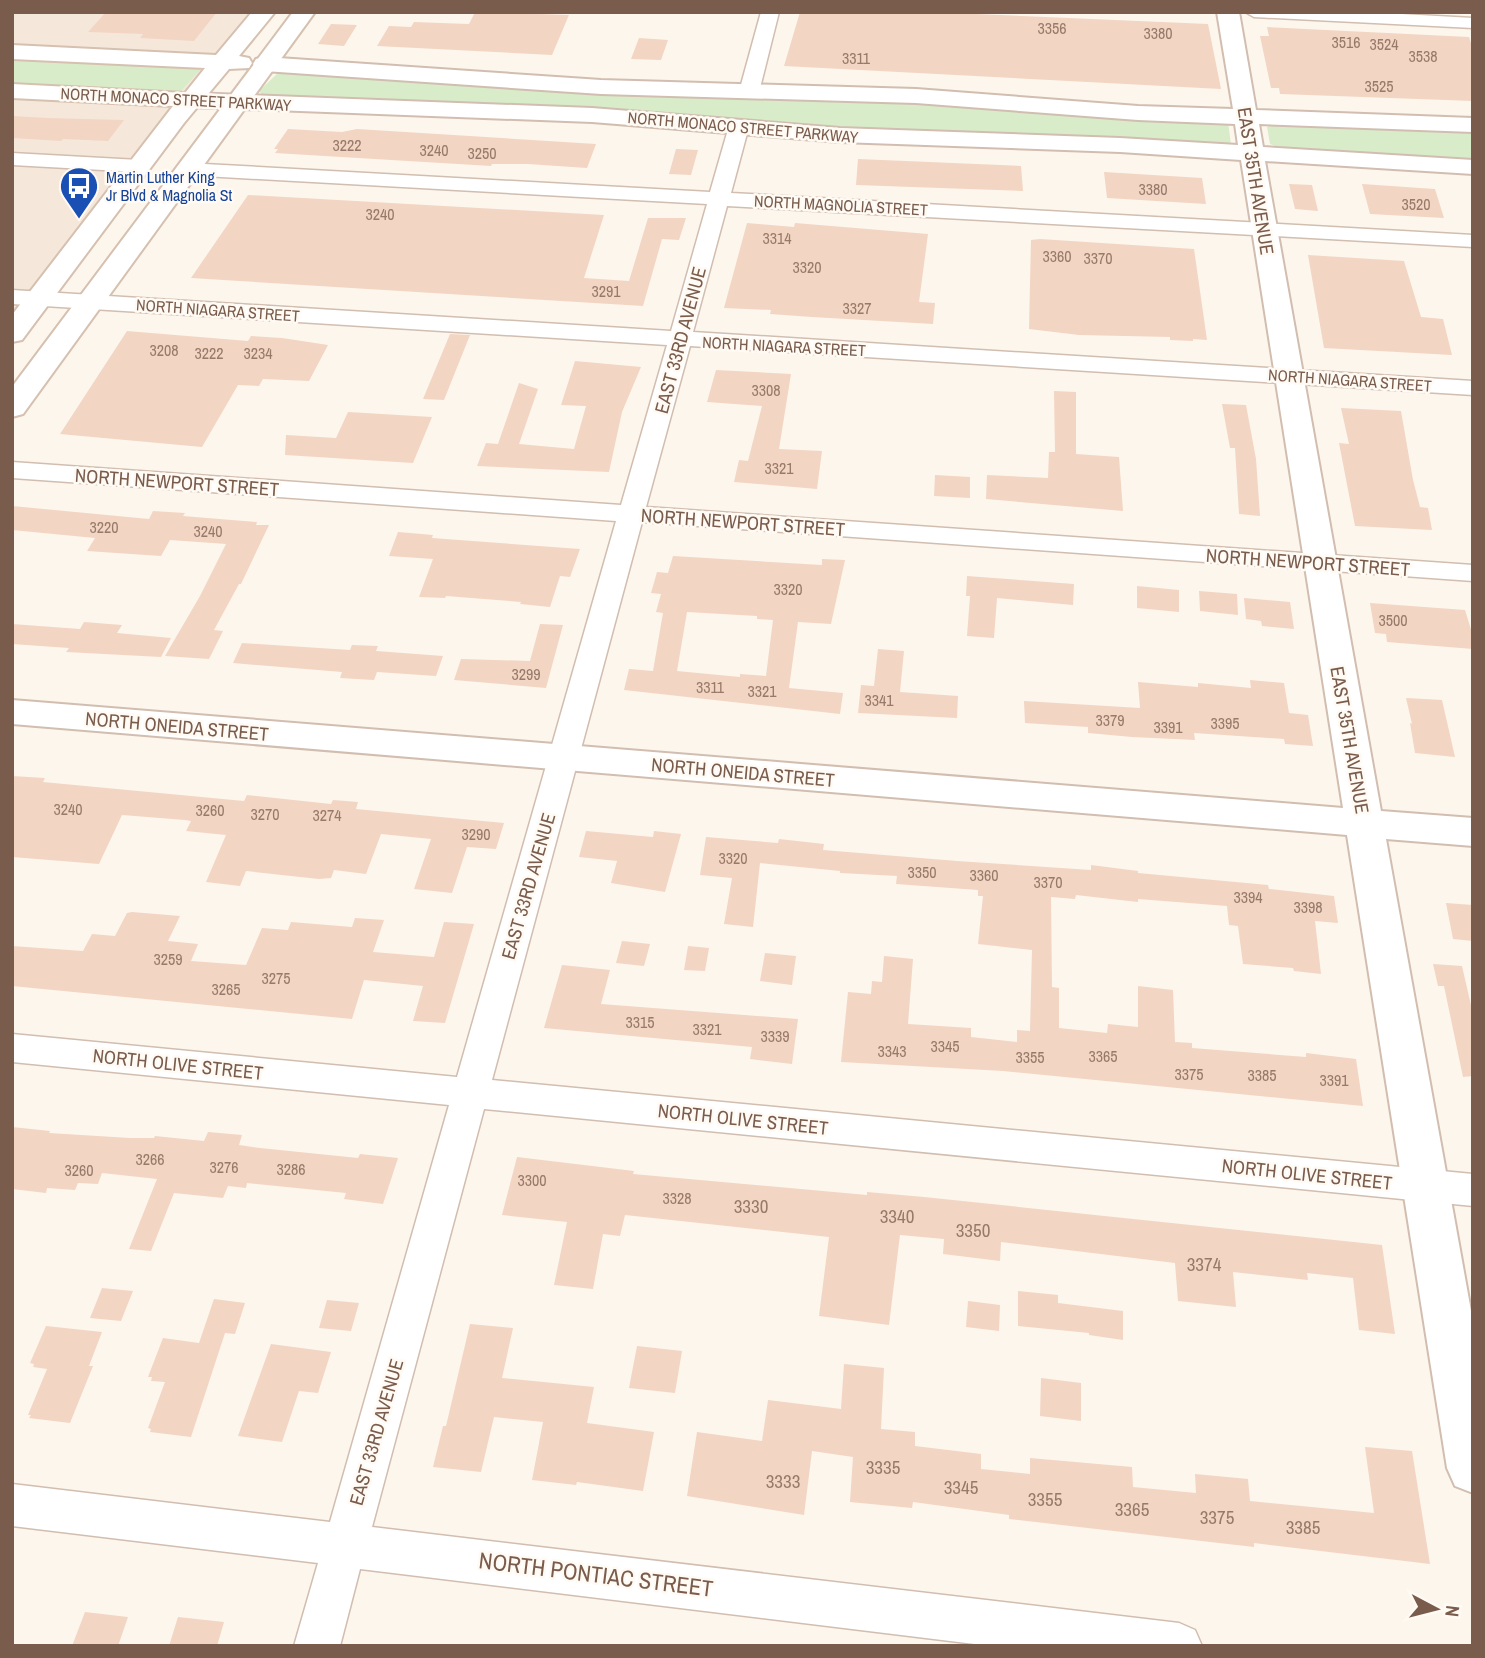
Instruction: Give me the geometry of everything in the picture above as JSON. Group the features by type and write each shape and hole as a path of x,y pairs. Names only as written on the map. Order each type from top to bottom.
{"street":[{"path":"12,334 131,166 191,100 264,12"},
{"path":"12,408 90,302 197,169 235,102 303,12"},
{"path":"749,92 770,12"},
{"name":"EAST 35TH AVENUE","path":"1228,12 1473,1468"},
{"path":"1254,12 1473,23"},
{"name":"NORTH MONACO STREET PARKWAY","path":"12,52 264,64 601,87 916,96 1062,109 1473,125"},
{"name":"NORTH MONACO STREET PARKWAY","path":"12,91 603,116 864,137 1120,145 1473,167"},
{"name":"EAST 33RD AVENUE","path":"317,1646 739,126"},
{"path":"12,159 131,166"},
{"name":"NORTH MAGNOLIA STREET","path":"197,169 1473,241"},
{"name":"NORTH NIAGARA STREET","path":"12,297 1473,388"},
{"name":"NORTH NEWPORT STREET","path":"12,470 1473,573"},
{"name":"NORTH ONEIDA STREET","path":"12,712 1473,832"},
{"name":"NORTH OLIVE STREET","path":"12,1048 1473,1190"},
{"name":"NORTH PONTIAC STREET","path":"12,1505 1179,1646"}],"shaded area":[{"path":"12,12 275,12 12,338"}],"green space":[{"path":"12,56 196,67 200,70 182,90 175,93 12,86"},
{"path":"295,69 863,98 1228,121 1231,145 872,131 265,98 259,91 279,72"},
{"path":"1274,123 1473,129 1473,161 1282,149 1270,144 1267,127"}],"building":[{"path":"106,12 217,12 194,41 140,38 143,34 88,32"},
{"path":"475,12 569,15 552,55 377,46 389,26 411,27 414,22 469,24"},
{"path":"800,12 928,12 1208,24 1221,89 784,66"},
{"path":"331,24 357,25 344,46 318,44"},
{"path":"1267,27 1469,37 1473,49 1473,101 1280,94 1279,88 1271,88 1260,36 1269,36"},
{"path":"639,38 668,40 661,60 631,59"},
{"path":"12,116 124,120 108,141 61,141 12,138"},
{"path":"288,129 342,132 357,129 596,144 587,168 528,164 491,166 275,153 278,149 274,149"},
{"path":"676,149 698,150 691,175 669,174"},
{"path":"858,159 1021,166 1023,191 856,185"},
{"path":"1104,172 1202,178 1206,204 1107,198"},
{"path":"1289,184 1312,185 1318,211 1295,209"},
{"path":"1362,184 1435,189 1444,218 1370,214"},
{"path":"248,195 604,215 584,278 629,281 648,218 686,218 679,240 662,239 643,306 191,278"},
{"path":"747,223 794,227 795,223 928,234 919,302 935,303 933,324 770,314 771,310 724,308"},
{"path":"1031,240 1194,249 1207,340 1079,335 1029,329"},
{"path":"1308,255 1404,261 1421,317 1443,319 1452,355 1324,348"},
{"path":"127,331 248,341 251,336 282,338 328,345 309,381 263,379 259,386 238,385 202,447 60,434"},
{"path":"450,334 470,335 444,400 423,399"},
{"path":"575,361 641,367 622,412 609,472 477,466 486,443 498,444 519,383 538,389 519,444 574,449 586,406 561,405"},
{"path":"716,370 791,374 779,449 822,451 817,489 734,482 739,460 748,461 762,406 707,402"},
{"path":"1054,391 1076,392 1076,454 1119,457 1123,511 986,499 987,475 1048,478 1049,452 1055,452"},
{"path":"1222,404 1246,405 1256,459 1260,516 1239,514 1235,448 1230,448"},
{"path":"1341,408 1401,411 1420,507 1428,508 1432,530 1355,526 1339,443 1349,444"},
{"path":"348,412 432,417 413,463 285,455 286,435 336,438"},
{"path":"935,475 970,477 970,498 934,496"},
{"path":"12,506 149,519 153,511 185,513 183,516 269,525 241,584 214,630 223,631 209,659 165,656 226,544 170,540 161,556 87,551 95,538 12,530"},
{"path":"398,532 433,535 432,538 580,549 570,577 560,576 550,607 446,596 419,597 433,559 389,556"},
{"path":"673,556 822,565 822,559 845,560 831,624 798,622 789,688 843,693 840,714 624,690 629,669 653,671 663,613 656,612 661,594 651,593 657,572 668,573","holes":["687,612 757,616 757,619 773,620 766,676 740,674 740,677 677,671"]},
{"path":"967,576 1074,584 1073,605 997,598 994,638 967,636 970,596 966,596"},
{"path":"1137,586 1179,590 1179,612 1137,608"},
{"path":"1199,591 1237,594 1238,615 1200,611"},
{"path":"1244,598 1290,602 1294,629 1262,626 1261,621 1246,619"},
{"path":"1370,603 1465,610 1473,636 1473,649 1387,642 1386,634 1375,633"},
{"path":"84,622 122,625 117,633 171,638 161,657 66,652 69,648 12,644 12,624 80,629"},
{"path":"540,624 563,625 546,688 454,680 461,659 530,661"},
{"path":"242,643 350,650 352,645 378,646 376,651 443,656 436,676 377,672 374,680 340,678 342,672 233,663"},
{"path":"878,649 904,651 900,692 958,696 957,718 858,713 861,685 874,686"},
{"path":"1250,680 1284,683 1289,713 1308,715 1313,746 1285,744 1284,739 1194,733 1195,740 1132,737 1088,733 1088,727 1025,723 1024,701 1140,708 1138,682 1198,687 1198,683 1251,688"},
{"path":"1406,698 1442,700 1455,757 1415,753"},
{"path":"12,776 45,778 43,782 244,801 247,795 331,804 333,800 358,802 356,809 504,823 496,849 467,847 452,893 414,889 431,839 381,834 366,874 334,870 331,878 319,879 246,871 240,886 206,882 226,835 186,831 191,821 185,820 122,815 99,864 12,857"},
{"path":"586,831 653,837 654,831 681,834 665,892 611,883 617,861 579,857"},
{"path":"706,837 778,843 779,839 824,844 823,850 957,861 1091,870 1091,865 1138,873 1268,885 1269,889 1334,896 1338,923 1315,921 1321,974 1294,971 1293,968 1243,964 1238,926 1229,925 1227,906 1138,899 1138,902 1076,895 1075,899 1051,897 1052,987 1059,988 1059,1028 1107,1033 1108,1024 1138,1027 1138,986 1173,990 1175,1042 1192,1043 1192,1048 1306,1057 1306,1053 1356,1059 1363,1106 1003,1071 841,1062 848,992 871,994 872,981 882,982 884,956 913,959 908,1024 971,1028 971,1037 1017,1042 1017,1030 1030,1031 1032,950 978,944 983,896 978,896 978,890 896,884 897,876 840,873 760,863 753,927 724,924 732,878 700,875"},
{"path":"1446,903 1473,905 1473,941 1453,939"},
{"path":"127,913 180,916 168,941 198,944 191,961 246,965 262,928 288,930 291,922 352,927 355,918 384,920 373,952 434,957 444,922 474,924 445,1023 413,1021 423,986 364,980 352,1019 12,986 12,946 83,951 92,934 115,936"},
{"path":"622,941 650,944 644,966 616,963"},
{"path":"688,946 709,948 705,971 684,970"},
{"path":"765,953 796,956 792,985 760,981"},
{"path":"1433,964 1462,966 1473,1014 1473,1076 1463,1077 1444,986 1438,986"},
{"path":"562,965 610,970 601,1004 798,1019 792,1064 750,1059 752,1047 544,1028"},
{"path":"12,1127 50,1131 49,1133 130,1138 155,1136 204,1141 208,1132 242,1135 239,1145 260,1148 358,1158 360,1154 398,1158 383,1204 344,1199 346,1193 247,1183 246,1188 228,1186 223,1198 174,1193 151,1251 129,1249 157,1179 102,1173 98,1184 78,1183 75,1190 47,1188 46,1193 12,1189"},
{"path":"517,1157 634,1171 633,1174 867,1195 867,1192 924,1197 1382,1245 1395,1334 1359,1330 1353,1278 1307,1273 1308,1280 1233,1272 1236,1307 1178,1301 1175,1263 1001,1242 1000,1261 943,1254 944,1239 900,1235 889,1325 819,1316 829,1237 625,1215 620,1236 603,1234 593,1289 554,1285 567,1222 502,1215"},
{"path":"102,1288 133,1291 121,1321 90,1318"},
{"path":"1018,1291 1058,1295 1058,1303 1123,1311 1123,1340 1089,1333 1018,1326"},
{"path":"214,1299 245,1303 235,1334 225,1333 191,1437 150,1432 151,1429 148,1428 165,1382 151,1381 152,1377 148,1377 163,1338 199,1343"},
{"path":"327,1300 359,1303 351,1331 319,1328"},
{"path":"968,1301 1000,1305 999,1331 966,1327"},
{"path":"470,1324 513,1328 502,1378 594,1387 587,1423 654,1432 643,1491 577,1482 576,1485 532,1480 543,1422 494,1417 481,1472 433,1467 443,1426 446,1426"},
{"path":"46,1326 102,1332 89,1366 93,1366 70,1423 29,1418 31,1415 28,1415 47,1369 33,1367 34,1364 30,1363"},
{"path":"271,1344 331,1352 318,1393 299,1391 282,1442 238,1436"},
{"path":"637,1346 682,1351 675,1393 629,1388"},
{"path":"844,1364 884,1368 881,1429 915,1432 915,1446 981,1454 981,1469 1030,1474 1030,1458 1132,1467 1133,1487 1196,1493 1195,1474 1248,1479 1250,1501 1374,1513 1365,1447 1412,1451 1430,1564 1254,1543 1254,1547 1009,1519 1009,1515 913,1502 912,1508 850,1502 853,1457 812,1451 804,1515 687,1496 697,1432 762,1441 768,1400 841,1409"},
{"path":"1041,1378 1081,1383 1081,1421 1040,1416"},
{"path":"85,1612 128,1617 118,1646 72,1646"},
{"path":"178,1617 224,1622 217,1646 169,1646"}],"place":[{"name":"Martin Luther King Jr Blvd & Magnolia St","path":"79,220"}]}
